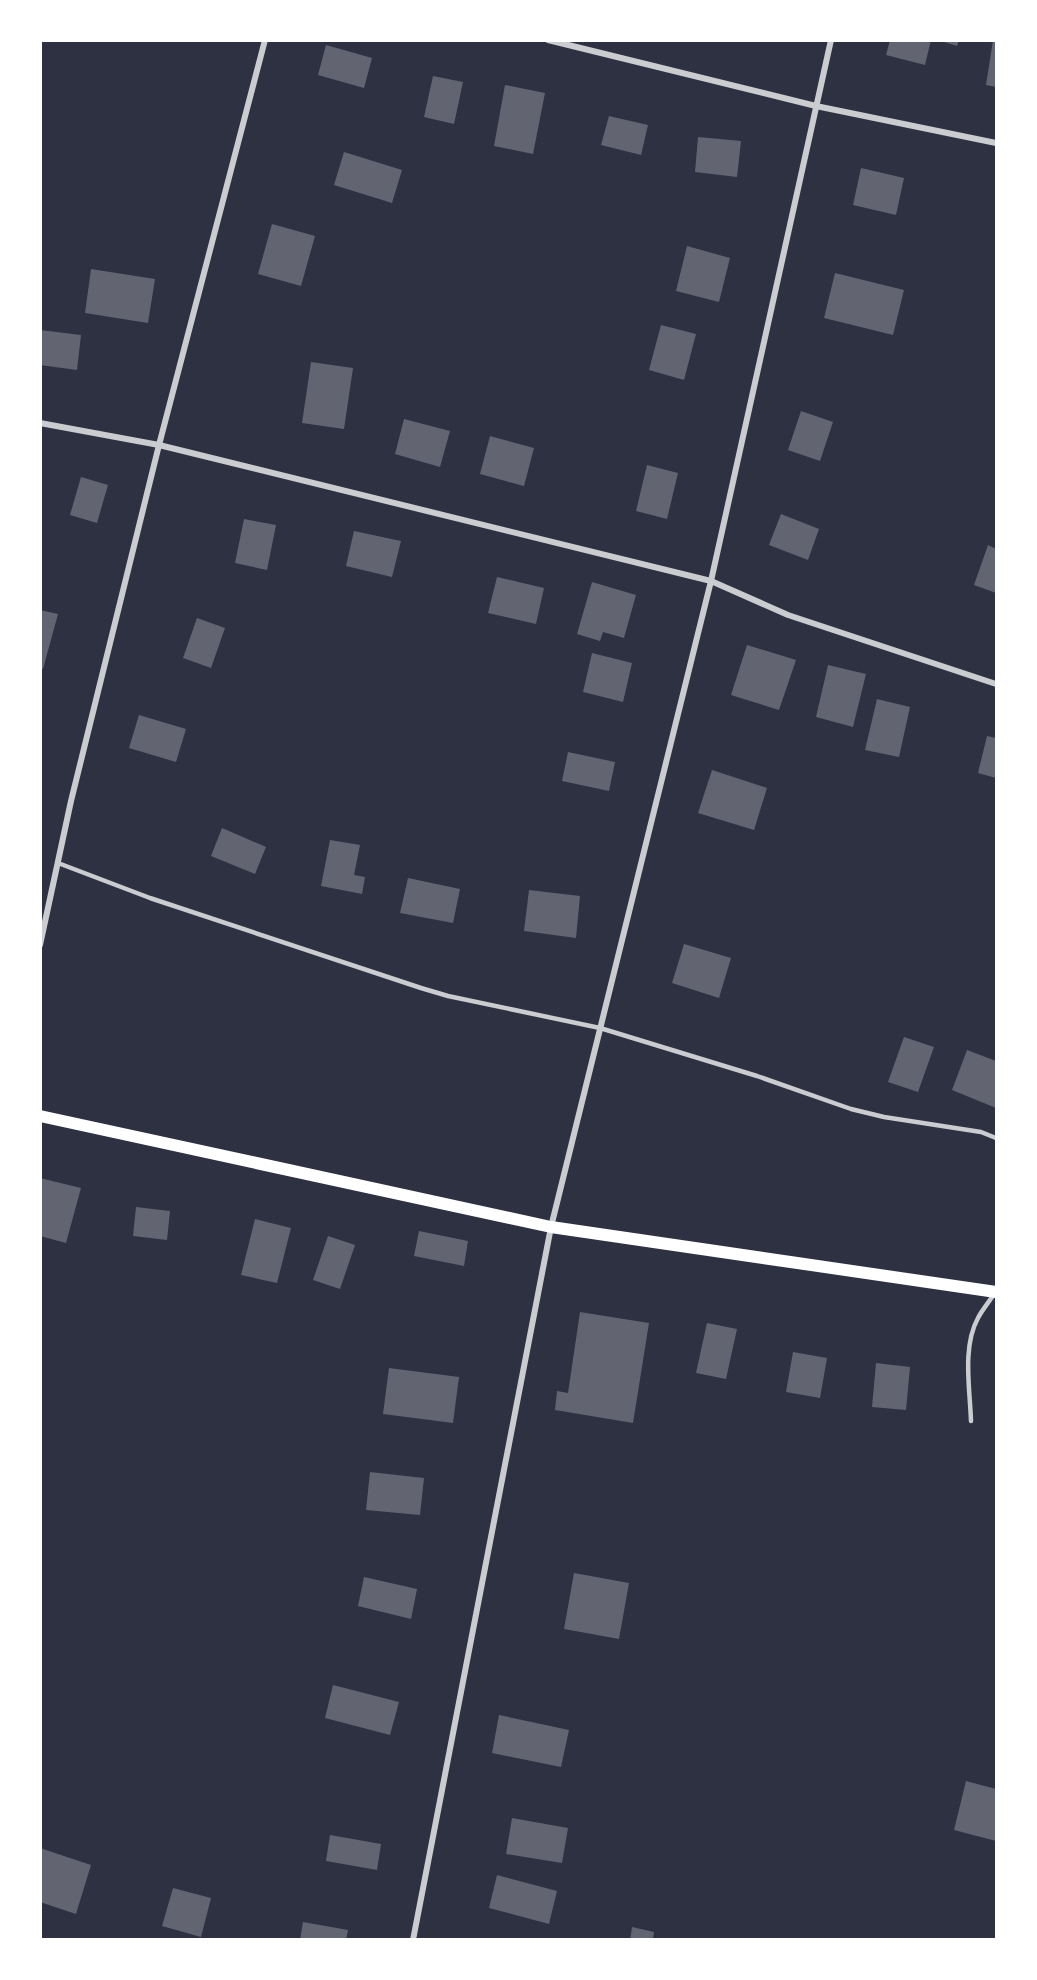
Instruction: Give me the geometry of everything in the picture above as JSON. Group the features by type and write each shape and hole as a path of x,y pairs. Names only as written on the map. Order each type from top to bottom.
{"main road":[{"path":"40,1116 551,1227 996,1293"}],"street":[{"path":"40,945 71,801 159,445 265,40"},
{"path":"548,40 816,106 996,143"},
{"path":"412,1940 551,1227 711,581 831,40"},
{"path":"40,423 159,445 711,581 788,615 996,684"}],"lane":[{"path":"58,863 161,901 448,996 600,1028 884,1118 981,1132 996,1138"},
{"path":"971,1421 969,1354 971,1335 977,1318 996,1293"}],"building":[{"path":"890,40 931,40 925,65 886,55"},
{"path":"938,40 959,40 957,46"},
{"path":"993,40 996,40 996,87 986,85"},
{"path":"326,45 372,58 364,88 318,75"},
{"path":"433,76 463,82 454,124 424,117"},
{"path":"505,85 545,93 533,154 494,146"},
{"path":"609,116 648,125 641,155 601,145"},
{"path":"698,137 741,141 737,177 695,172"},
{"path":"344,152 402,170 392,203 334,185"},
{"path":"861,168 904,178 896,215 853,205"},
{"path":"272,224 315,236 301,286 258,274"},
{"path":"687,246 730,258 719,302 676,291"},
{"path":"91,269 155,279 148,323 85,313"},
{"path":"835,273 904,290 893,335 824,318"},
{"path":"661,325 696,334 684,380 649,370"},
{"path":"40,330 81,335 77,370 40,365"},
{"path":"311,362 353,368 344,429 302,423"},
{"path":"801,411 833,422 820,461 788,450"},
{"path":"404,419 450,431 440,467 395,454"},
{"path":"490,436 534,448 524,486 480,474"},
{"path":"647,465 678,473 667,519 636,511"},
{"path":"81,477 108,485 97,523 70,515"},
{"path":"781,514 819,529 808,560 769,545"},
{"path":"244,519 276,525 267,570 235,563"},
{"path":"354,531 401,541 392,577 346,566"},
{"path":"988,545 996,549 996,593 974,585"},
{"path":"497,577 544,588 536,624 488,613"},
{"path":"592,582 636,595 624,638 603,632 600,641 577,634"},
{"path":"40,610 58,614 43,669 40,669"},
{"path":"197,618 225,628 211,668 183,658"},
{"path":"747,645 796,660 779,710 731,695"},
{"path":"592,653 632,663 623,702 583,692"},
{"path":"828,665 866,674 853,727 816,717"},
{"path":"877,699 910,707 899,757 865,750"},
{"path":"139,715 186,729 176,762 129,748"},
{"path":"987,736 996,738 996,778 978,773"},
{"path":"568,752 615,762 609,791 562,781"},
{"path":"712,770 767,788 754,830 698,813"},
{"path":"222,828 266,847 255,874 211,856"},
{"path":"330,840 360,845 354,875 365,877 362,894 321,886"},
{"path":"408,878 460,889 453,923 400,913"},
{"path":"529,890 580,896 576,938 524,931"},
{"path":"684,944 731,958 719,998 672,983"},
{"path":"904,1037 934,1047 918,1092 888,1082"},
{"path":"967,1050 996,1061 996,1108 952,1090"},
{"path":"40,1178 81,1188 66,1243 40,1236"},
{"path":"136,1207 170,1211 167,1240 133,1236"},
{"path":"255,1219 291,1228 277,1283 241,1275"},
{"path":"419,1231 468,1241 464,1266 414,1256"},
{"path":"328,1236 355,1245 340,1289 313,1280"},
{"path":"580,1312 649,1323 633,1423 555,1410 557,1391 568,1393"},
{"path":"707,1323 737,1329 726,1379 696,1373"},
{"path":"793,1352 827,1358 820,1398 786,1392"},
{"path":"876,1363 910,1367 906,1410 872,1407"},
{"path":"389,1368 459,1377 453,1423 383,1414"},
{"path":"370,1472 424,1478 420,1515 366,1510"},
{"path":"574,1573 629,1583 619,1639 564,1629"},
{"path":"364,1577 417,1589 411,1619 358,1606"},
{"path":"333,1685 399,1702 390,1735 325,1718"},
{"path":"499,1715 569,1730 561,1767 492,1753"},
{"path":"966,1781 996,1789 996,1841 954,1830"},
{"path":"512,1818 568,1828 562,1863 506,1854"},
{"path":"330,1835 381,1844 377,1870 326,1861"},
{"path":"40,1848 91,1865 76,1914 40,1902"},
{"path":"497,1875 557,1891 549,1924 489,1908"},
{"path":"173,1888 211,1898 201,1937 162,1926"},
{"path":"303,1922 348,1930 346,1940 300,1940"},
{"path":"632,1927 654,1932 653,1940 630,1940"}]}
